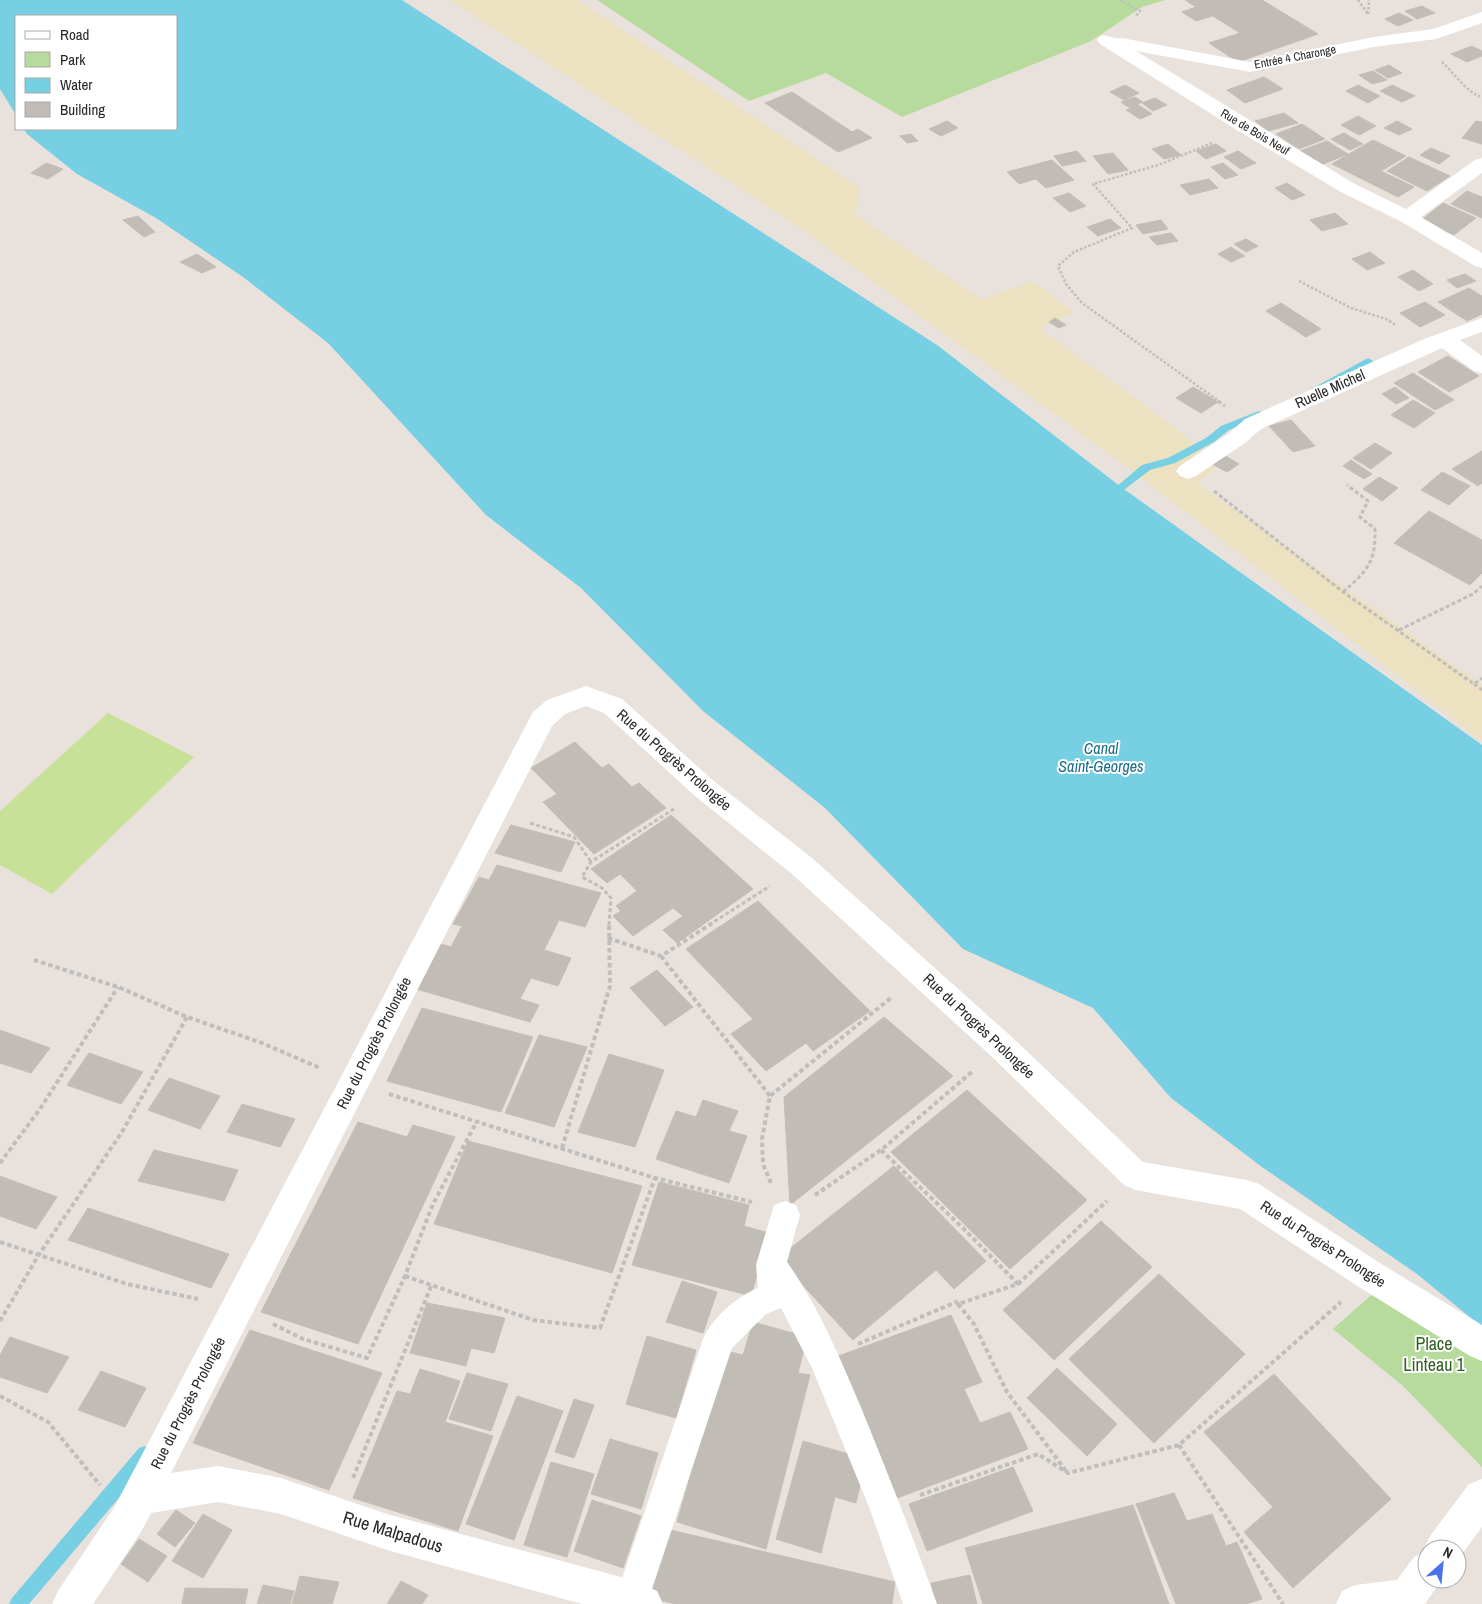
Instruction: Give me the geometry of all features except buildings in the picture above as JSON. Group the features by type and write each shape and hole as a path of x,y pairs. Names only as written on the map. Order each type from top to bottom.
{"street":[{"name":"Entrée 4 Charonge","path":"1113,36 1250,67 1374,42 1436,34 1482,17"},
{"name":"Rue de Bois Neuf","path":"1113,36 1247,128 1348,188 1407,217 1482,262"},
{"path":"1407,217 1482,164"},
{"name":"Ruelle Michel","path":"1188,471 1253,424 1482,324"},
{"path":"1439,342 1482,366"},
{"name":"Rue du Progrès Prolongée","path":"71,1604 134,1508 542,719 556,707 586,696 613,706 705,790 802,866 1002,1047 1135,1175 1247,1195 1371,1276 1482,1344"},
{"name":"Rue Malpadous","path":"134,1508 218,1484 281,1496 387,1532 638,1601"},
{"path":"1450,1539 1482,1496"},
{"path":"1355,1604 1415,1590"}],"lane":[{"path":"638,1601 719,1339 755,1304 774,1296 771,1265 785,1215"},
{"path":"771,1265 786,1286 824,1358 886,1507 920,1604"}],"path":[{"path":"1119,0 1140,11"},
{"path":"1358,0 1368,14"},
{"path":"1402,39 1442,62 1462,81 1472,94 1482,97"},
{"path":"1247,128 1161,164 1093,184 1132,228 1117,237 1085,247 1068,255 1058,266 1066,284 1082,303 1253,424"},
{"path":"1299,281 1351,308 1386,319 1439,342"},
{"path":"1188,471 1343,592 1482,690"},
{"path":"1343,592 1370,567 1376,549 1375,530 1360,516 1368,501 1347,484"},
{"path":"1398,630 1473,594 1482,586"},
{"path":"1474,684 1482,678"},
{"path":"562,1148 610,986 608,938 612,898 602,888 582,877 591,862 705,790"},
{"path":"494,812 574,837 591,862"},
{"path":"661,956 802,866"},
{"path":"608,938 661,956 770,1096"},
{"path":"34,960 118,987 187,1017 262,1043 353,1082 476,1123 655,1178 758,1204 785,1215"},
{"path":"785,1215 763,1164 762,1139 770,1096 922,974"},
{"path":"0,1163 40,1109 118,987"},
{"path":"0,1321 38,1256 122,1132 187,1017"},
{"path":"785,1215 881,1150 1002,1047"},
{"path":"0,1242 127,1284 237,1308 303,1339 367,1358 405,1276 433,1204 476,1123"},
{"path":"881,1150 963,1228 1018,1284"},
{"path":"824,1358 956,1302 958,1304 1018,1284 1135,1175"},
{"path":"405,1276 534,1320 600,1328 655,1178"},
{"path":"886,1507 1038,1454 1068,1473 1179,1445 1371,1276"},
{"path":"337,1516 432,1284"},
{"path":"958,1304 974,1324 1007,1392 1068,1473"},
{"path":"0,1396 48,1422 134,1508"},
{"path":"1179,1445 1283,1604"}],"green space":[{"path":"597,0 1165,0 1142,7 1091,41 902,117 826,73 749,101"},
{"path":"108,713 194,757 52,894 0,865 0,811"},
{"name":"Place Linteau 1","path":"1395,1274 1482,1336 1482,1467 1403,1386 1333,1329"}],"sand":[{"path":"450,0 577,0 860,188 855,215 982,300 1032,281 1074,312 1040,329 1158,415 1221,464 1197,483 1482,685 1482,741 1139,476 800,228"}],"water":[{"name":"Canal Saint-Georges","path":"0,0 402,0 937,345 1121,487 1482,745 1482,1327 1417,1274 1262,1167 1171,1098 1093,1008 963,949 825,808 703,711 581,588 486,515 328,343 243,277 156,218 77,174 27,134 25,130 178,130 178,15 15,15 15,113 0,89"}],"waterway":[{"path":"1316,389 1368,361"},
{"path":"1121,487 1146,467 1171,461 1210,440 1225,428 1259,414"},
{"path":"18,1604 145,1454"}]}
